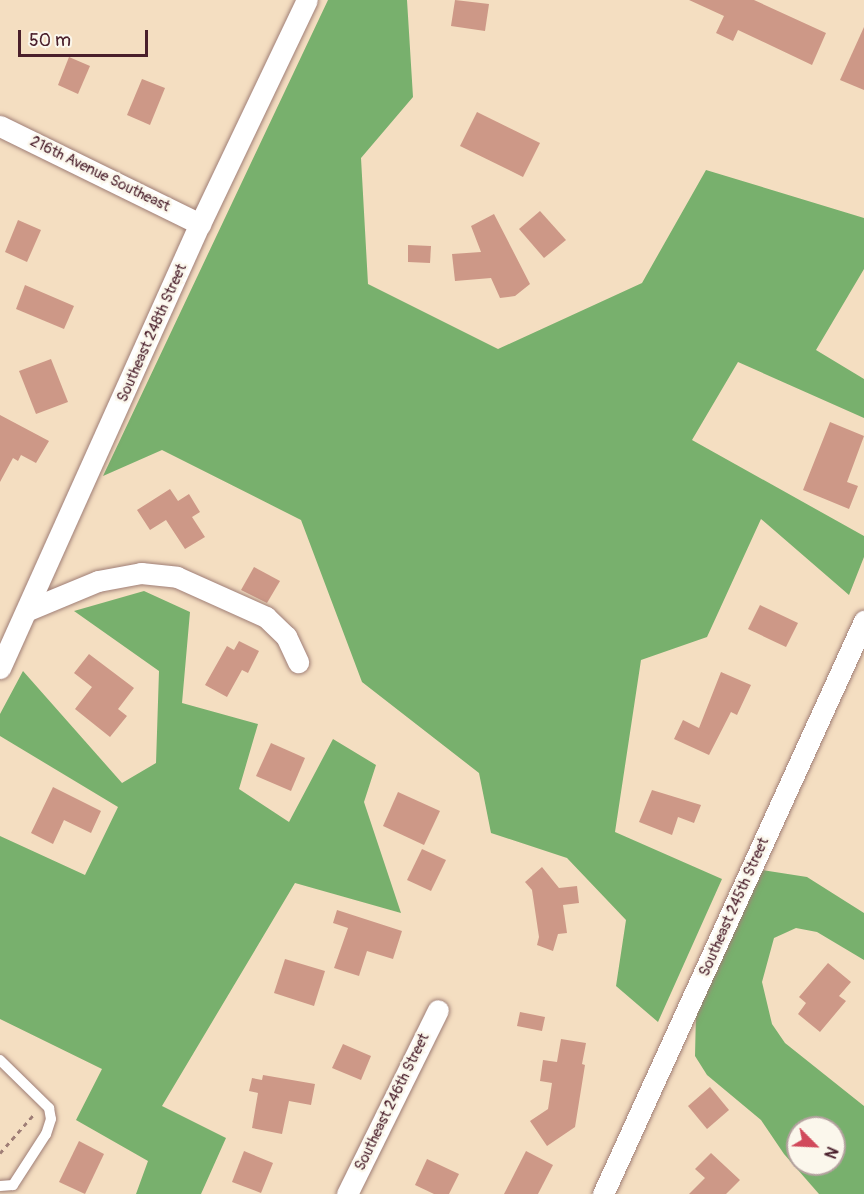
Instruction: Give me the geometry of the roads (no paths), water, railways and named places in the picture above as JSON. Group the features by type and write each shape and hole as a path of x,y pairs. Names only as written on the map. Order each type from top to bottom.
{"street":[{"name":"Southeast 248th Street","path":"0,668 200,224 307,0"},
{"name":"216th Avenue Southeast","path":"0,126 200,224"},
{"path":"28,610 98,581 141,573 177,577 266,617 286,636 298,662"},
{"name":"Southeast 245th Street","path":"603,1194 864,621"},
{"name":"Southeast 246th Street","path":"347,1194 438,1010"}],"lane":[{"path":"0,1060 45,1103 51,1119 46,1134 13,1185 0,1186"}]}
